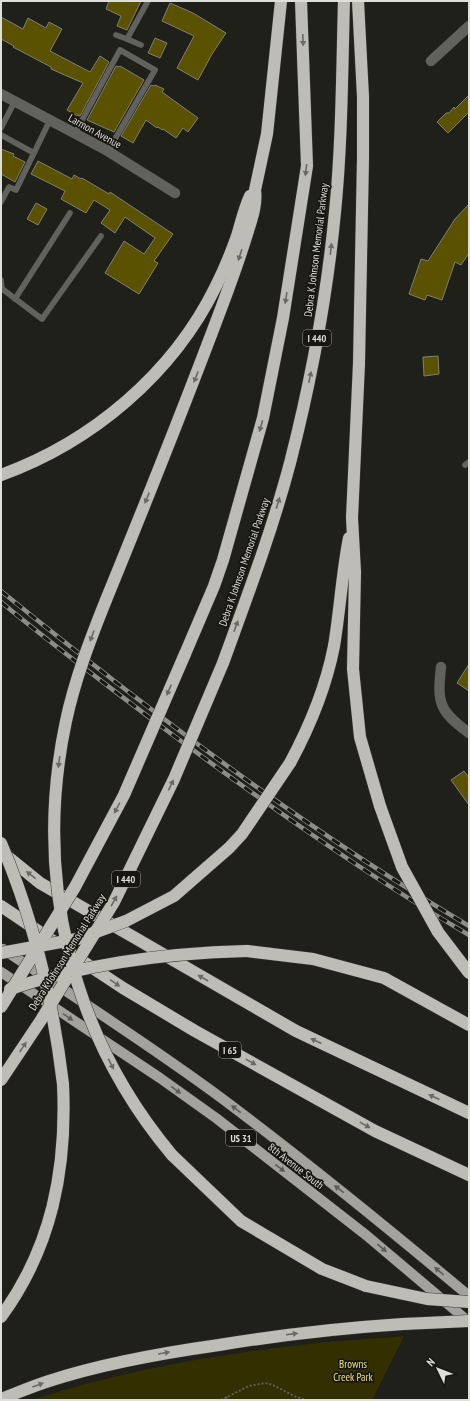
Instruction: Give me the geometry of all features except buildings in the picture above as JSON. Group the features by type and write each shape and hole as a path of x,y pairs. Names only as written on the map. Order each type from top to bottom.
{"highway":[{"path":"280,1 267,134 255,190 255,205 244,244 229,287 188,396 106,600 77,680 62,741 57,781 54,810 55,872 67,946 76,980 94,1028 113,1068 128,1094 152,1131 172,1155 241,1221 322,1269 366,1286 427,1299 469,1302"},
{"name":"Debra K Johnson Memorial Parkway","path":"1,1007 75,887 124,795 214,586 223,560 263,418 283,318 307,166 301,1"},
{"name":"Debra K Johnson Memorial Parkway","path":"1,1080 41,1020 114,902 174,779 223,663 278,503 300,423 316,346 327,276 337,192 344,1"},
{"path":"358,1 363,97 363,158 358,370 352,518 355,572 353,644 355,694 360,737 380,806 402,867 438,932 469,973"},
{"path":"1,475 39,459 80,436 126,402 161,367 187,334 212,294 232,249 247,203 255,190"},
{"path":"3,951 77,939 126,921 174,896 229,848 242,834 290,763 312,720 326,680 339,612 345,558 352,518"},
{"path":"1,843 24,903 42,962 54,1018 63,1084 64,1120 63,1150 53,1207 45,1235 24,1281 1,1317"},
{"path":"1,852 40,883 296,1031 469,1113"},
{"name":"I 65","path":"1,906 124,988 195,1031 375,1131 469,1175"},
{"path":"1,992 40,979 102,965 204,952 247,951 313,959 384,978 469,1025"},
{"path":"1,1398 83,1371 159,1354 345,1328 469,1321"}],"main road":[{"name":"8th Avenue South","path":"3,951 169,1060 224,1100 375,1217 469,1296"},
{"name":"8th Avenue South","path":"1,972 160,1078 216,1118 366,1235 469,1321"}],"street":[{"path":"431,60 469,26"},
{"name":"Larmon Avenue","path":"1,94 75,133 175,193"},
{"path":"441,667 439,693 442,705 454,721 469,733"}],"lane":[{"path":"127,39 148,1"},
{"path":"116,35 141,45"},
{"path":"75,133 120,50 155,70 108,152"},
{"path":"1,128 4,116 15,101"},
{"path":"1,202 10,187 16,190 50,120"},
{"path":"1,135 34,152"},
{"path":"15,299 70,213"},
{"path":"1,280 1,289 42,319 102,236"}],"path":[{"path":"221,1400 249,1386 265,1383 273,1385 294,1396 306,1400"},
{"path":"226,1397 230,1400"}],"green space":[{"name":"Browns Creek Park","path":"404,1336 372,1400 32,1400 100,1380 205,1358 275,1348"}],"railway":[{"path":"1,591 114,681 229,767 347,849 469,926"},
{"path":"1,602 58,648 231,778 348,859 428,911 469,935"}]}
